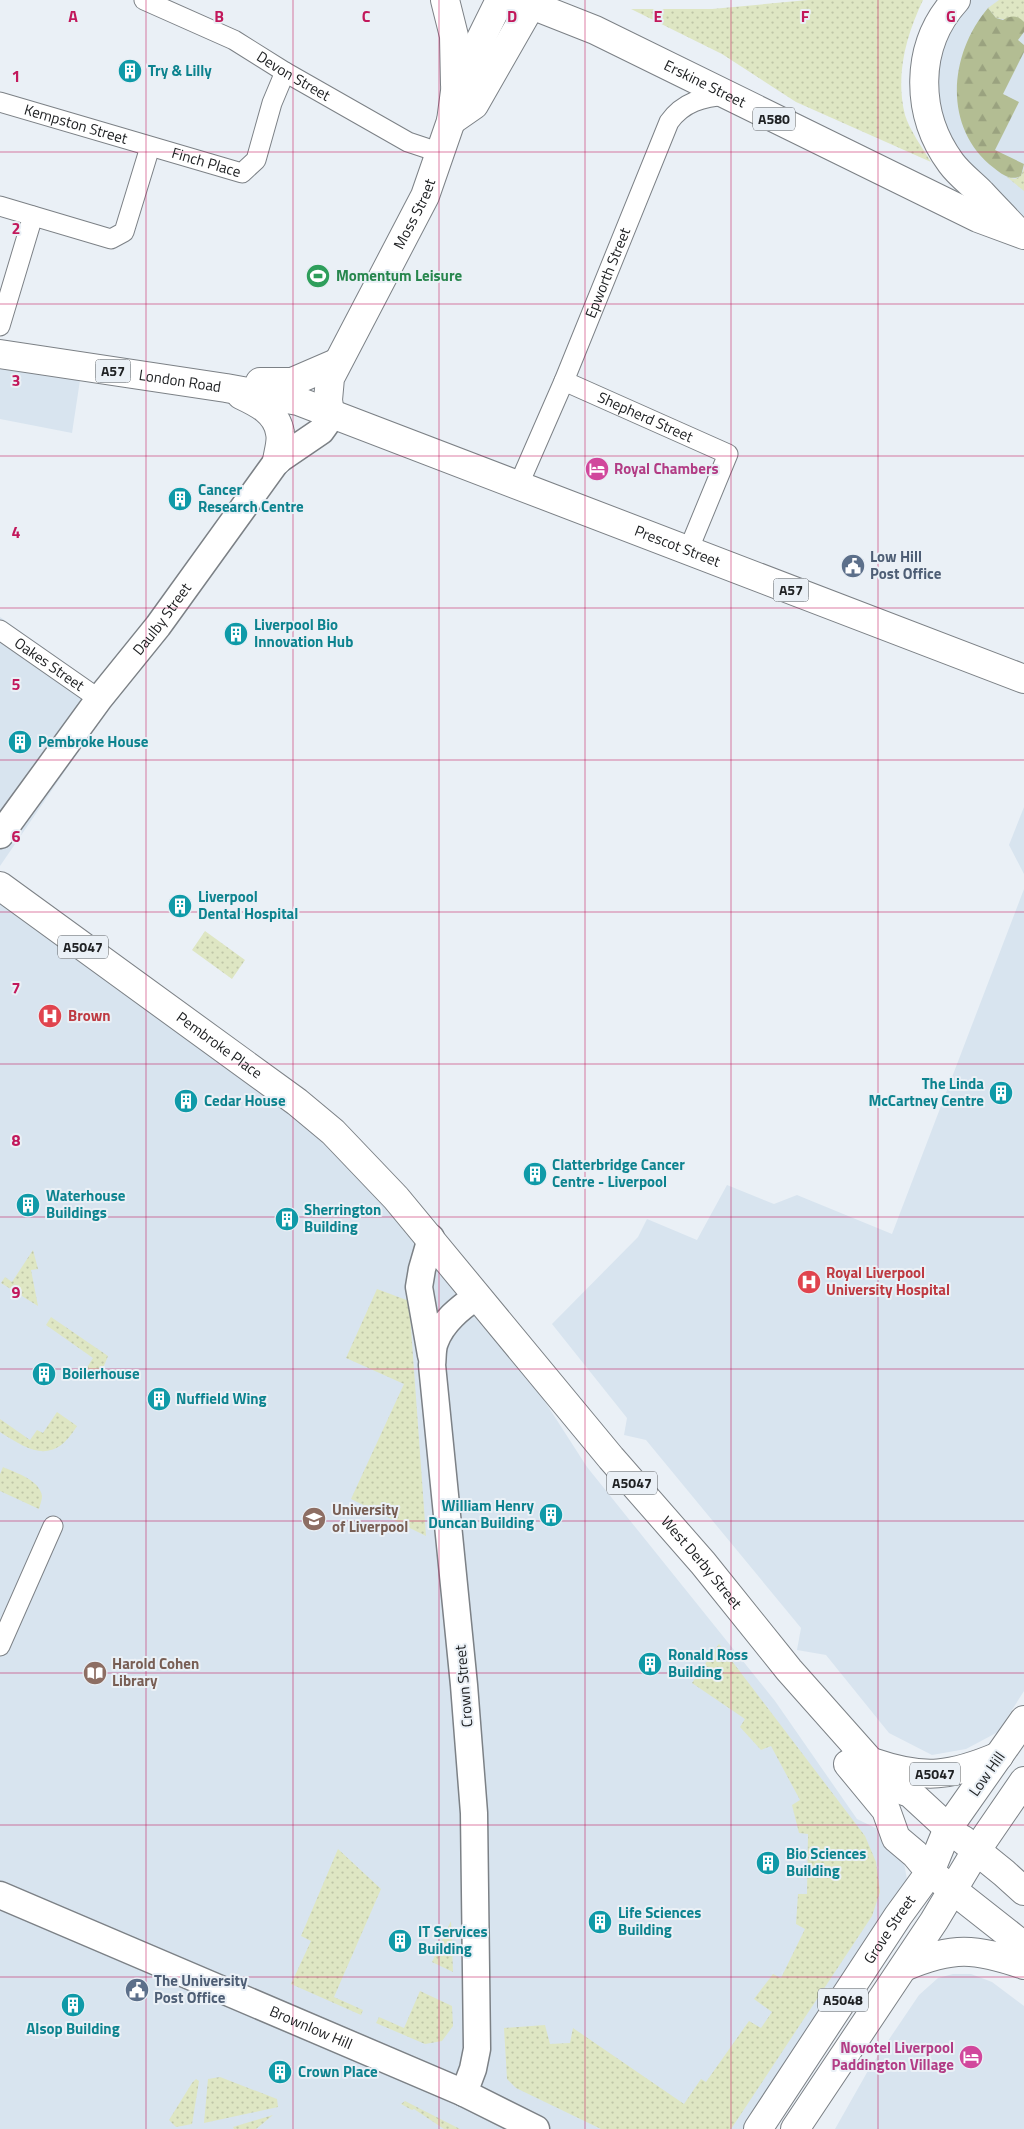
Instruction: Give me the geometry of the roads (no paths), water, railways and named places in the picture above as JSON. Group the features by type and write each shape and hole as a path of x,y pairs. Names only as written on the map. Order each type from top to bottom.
{"main road":[{"path":"445,0 454,36 455,91"},
{"name":"Moss Street","path":"330,413 328,389 336,363 425,196 451,121 455,91 500,0"},
{"name":"A580","path":"956,0 942,17 934,33 925,62 924,94 929,123 942,150 952,165 1021,234"},
{"path":"451,121 474,105 528,2"},
{"name":"Erskine Street","path":"528,2 595,30 978,218 1021,234"},
{"name":"London Road","path":"0,354 226,388 298,401 330,413"},
{"path":"226,388 257,382 292,382 336,363"},
{"path":"226,388 259,404 272,414 280,433 277,461"},
{"name":"Prescot Street","path":"330,413 1024,679"},
{"name":"Pembroke Place","path":"0,886 326,1125 362,1161 431,1238 477,1296"},
{"name":"West Derby Street","path":"477,1296 611,1458 703,1563 789,1670 869,1761 893,1787 910,1793 948,1828"},
{"name":"West Derby Street","path":"789,1670 842,1756 886,1810 896,1838 952,1891"},
{"name":"Low Hill","path":"948,1828 1024,1720"},
{"name":"A5047","path":"869,1761 895,1770 916,1774 938,1774 968,1769 999,1756"},
{"path":"976,1851 1024,1781"},
{"name":"A5047","path":"948,1828 1024,1891"},
{"name":"Grove Street","path":"758,2129 898,1916 930,1872 948,1828"},
{"name":"A5048","path":"795,2129 904,1966 976,1851"},
{"name":"A5047","path":"952,1891 988,1916 1024,1946"},
{"path":"904,1966 930,1956 969,1950 1024,1965"}],"street":[{"name":"Devon Street","path":"144,0 234,40 285,72 408,142 441,153"},
{"name":"Finch Place","path":"150,147 242,173 256,160 272,103 285,72"},
{"name":"Epworth Street","path":"519,484 564,381 670,122 681,109 691,102 708,96 727,95"},
{"name":"Kempston Street","path":"0,102 150,147"},
{"path":"0,206 111,239 124,232 150,147"},
{"path":"0,326 8,275 33,216"},
{"name":"Shepherd Street","path":"564,381 728,454 688,551"},
{"name":"Daulby Street","path":"0,835 99,699 158,626 277,461 321,431 330,413"},
{"name":"Oakes Street","path":"0,630 99,699"},
{"path":"431,1238 419,1287 432,1365"},
{"name":"Crown Street","path":"464,2093 473,2068 477,2049 474,1813 464,1685 432,1365 434,1343 440,1332 453,1314 477,1296"},
{"path":"0,1646 53,1526"},
{"name":"Brownlow Hill","path":"0,1895 464,2093 536,2129"}],"place":[{"name":"Try & Lilly","path":"130,71"},
{"name":"Momentum Leisure","path":"318,276"},
{"name":"Royal Chambers","path":"597,469"},
{"name":"Cancer Research Centre","path":"180,499"},
{"name":"Low Hill Post Office","path":"853,566"},
{"name":"Liverpool Bio Innovation Hub","path":"236,634"},
{"name":"Pembroke House","path":"20,742"},
{"name":"Liverpool Dental Hospital","path":"180,906"},
{"name":"Brown","path":"50,1016"},
{"name":"The Linda McCartney Centre","path":"1001,1093"},
{"name":"Cedar House","path":"186,1101"},
{"name":"Clatterbridge Cancer Centre - Liverpool","path":"535,1174"},
{"name":"Waterhouse Buildings","path":"28,1205"},
{"name":"Sherrington Building","path":"287,1219"},
{"name":"Royal Liverpool University Hospital","path":"809,1282"},
{"name":"Boilerhouse","path":"44,1374"},
{"name":"Nuffield Wing","path":"159,1399"},
{"name":"William Henry Duncan Building","path":"551,1515"},
{"name":"University of Liverpool","path":"314,1519"},
{"name":"Ronald Ross Building","path":"650,1664"},
{"name":"Harold Cohen Library","path":"95,1673"},
{"name":"Bio Sciences Building","path":"768,1863"},
{"name":"Life Sciences Building","path":"600,1922"},
{"name":"IT Services Building","path":"400,1941"},
{"name":"The University Post Office","path":"137,1990"},
{"name":"Alsop Building","path":"73,2005"},
{"name":"Novotel Liverpool Paddington Village","path":"971,2057"},
{"name":"Crown Place","path":"280,2072"}]}
